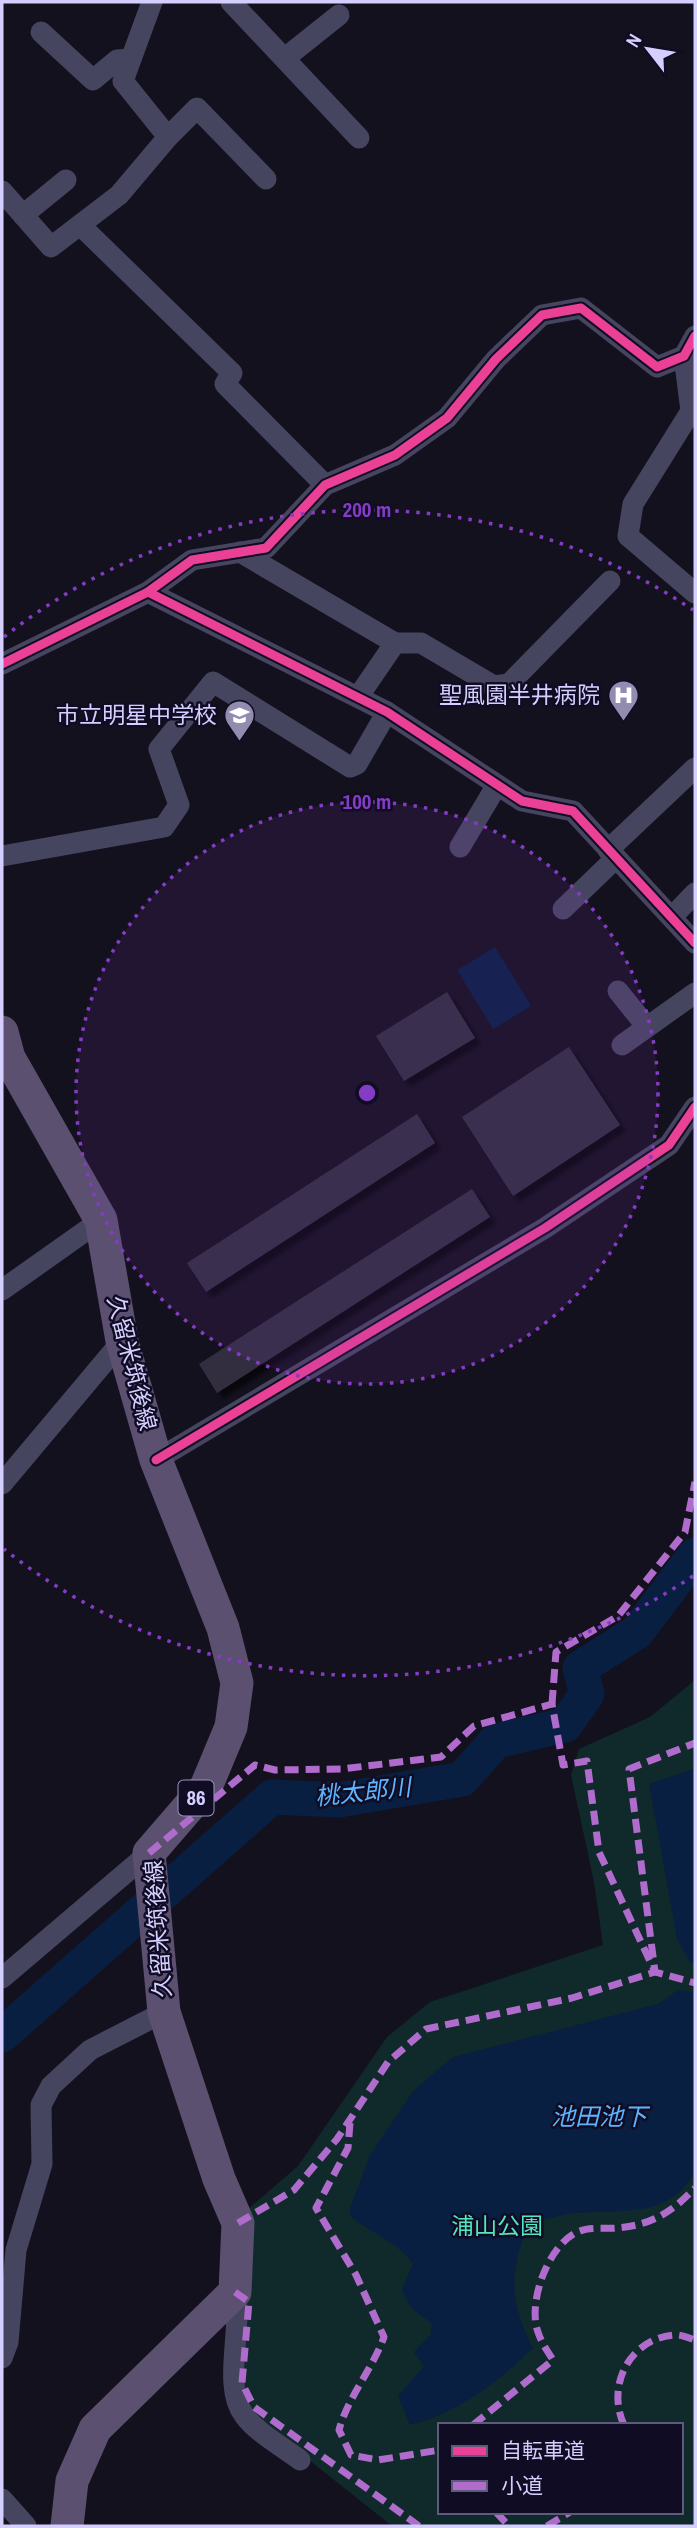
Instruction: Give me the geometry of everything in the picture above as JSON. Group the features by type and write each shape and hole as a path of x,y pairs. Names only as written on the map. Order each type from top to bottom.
{"main road":[{"name":"久留米筑後線","path":"4,1051 102,1220 122,1342 156,1460 223,1628 237,1683 231,1727 206,1787 149,1853 164,2011 219,2179 238,2223 235,2292"},
{"path":"67,2526 72,2481 95,2429 235,2292"}],"street":[{"path":"152,2 123,82 168,137"},
{"path":"232,2 359,138"},
{"path":"285,58 339,15"},
{"path":"41,32 93,80 117,60 131,59"},
{"path":"2,191 51,247 118,195 197,108 266,179"},
{"path":"23,215 66,180"},
{"path":"80,225 232,373 225,384 325,485"},
{"path":"2,664 148,592 192,560 266,548 325,485 395,455 447,418 496,359 542,315 580,308 657,367 684,356"},
{"path":"695,336 684,356 691,411 633,504 628,536 695,593"},
{"path":"240,552 395,643 421,643 494,686 509,684 610,581"},
{"path":"148,592 387,712 522,801 573,811 695,943"},
{"path":"358,697 395,643"},
{"path":"2,856 164,827 178,806 159,749 213,682 350,766 357,764 387,712"},
{"path":"562,909 695,768"},
{"path":"460,847 497,785"},
{"path":"672,917 695,893"},
{"path":"618,991 647,1027"},
{"path":"622,1045 695,993"},
{"path":"156,1460 545,1228 669,1145 695,1107"},
{"path":"2,1290 102,1220"},
{"path":"2,1484 122,1342"},
{"path":"2,1978 149,1853"},
{"path":"2,2358 8,2342 16,2250 42,2164 41,2105 51,2086 90,2050 164,2011"},
{"path":"235,2292 238,2308 234,2399 246,2418 300,2460"},
{"path":"2,2499 26,2526"}],"green space":[{"name":"浦山公園","path":"695,1680 695,2526 392,2526 270,2429 240,2396 247,2210 298,2166 387,2037 430,2002 603,1945 594,1882 571,1775 579,1749 650,1717"}],"water":[{"path":"495,947 531,1006 493,1029 457,970"},
{"path":"695,1768 695,1964 690,1962 677,1939 649,1784"},
{"name":"池田池下","path":"678,1990 695,1992 695,2172 682,2189 667,2201 650,2207 574,2213 535,2223 521,2246 514,2285 523,2327 533,2348 506,2373 476,2395 445,2413 410,2425 398,2396 424,2366 414,2352 431,2334 431,2323 410,2307 402,2289 413,2264 407,2256 350,2216 350,2208 370,2155 414,2090 453,2057 658,2004"}],"building":[{"path":"447,992 475,1038 404,1081 376,1036"},
{"path":"569,1047 620,1125 513,1196 462,1117"},
{"path":"417,1114 435,1143 206,1292 187,1263"},
{"path":"472,1189 490,1217 217,1393 199,1364"}],"waterway":[{"name":"桃太郎川","path":"2,2035 272,1797 339,1800 462,1779 496,1741 565,1725 587,1694 580,1668 637,1632 695,1555"}],"marked path":[{"path":"552,1704 556,1652 618,1616 685,1532 695,1482"},
{"path":"149,1853 255,1765 275,1770 342,1769 441,1757 474,1726 552,1704 563,1765 587,1761 599,1852 655,1972 695,1983"},
{"path":"238,2223 294,2190 337,2139 388,2062 426,2029 572,1998 655,1972 629,1769 695,1743"},
{"path":"350,2123 348,2148 316,2208 356,2275 384,2337 348,2406 339,2430 351,2455 378,2460 438,2450"},
{"path":"475,2423 553,2360 538,2332 535,2319 538,2290 543,2274 559,2247 580,2231 617,2228 651,2220 678,2204 695,2188"},
{"path":"235,2292 249,2302 242,2383 254,2407 419,2526"},
{"path":"623,2423 619,2410 620,2380 634,2355 658,2338 676,2335 695,2340"},
{"path":"498,2514 509,2526"},
{"path":"547,2526 567,2514"}],"cycle path":[{"path":"2,664 148,592 192,560 266,548 325,485 395,455 447,418 496,359 542,315 581,308 657,367 684,356 695,336"},
{"path":"148,592 387,712 522,801 573,811 695,943"},
{"path":"156,1460 545,1228 669,1145 695,1107"}],"place":[{"name":"聖風園半井病院","path":"623,722"},
{"name":"市立明星中学校","path":"240,742"}]}
